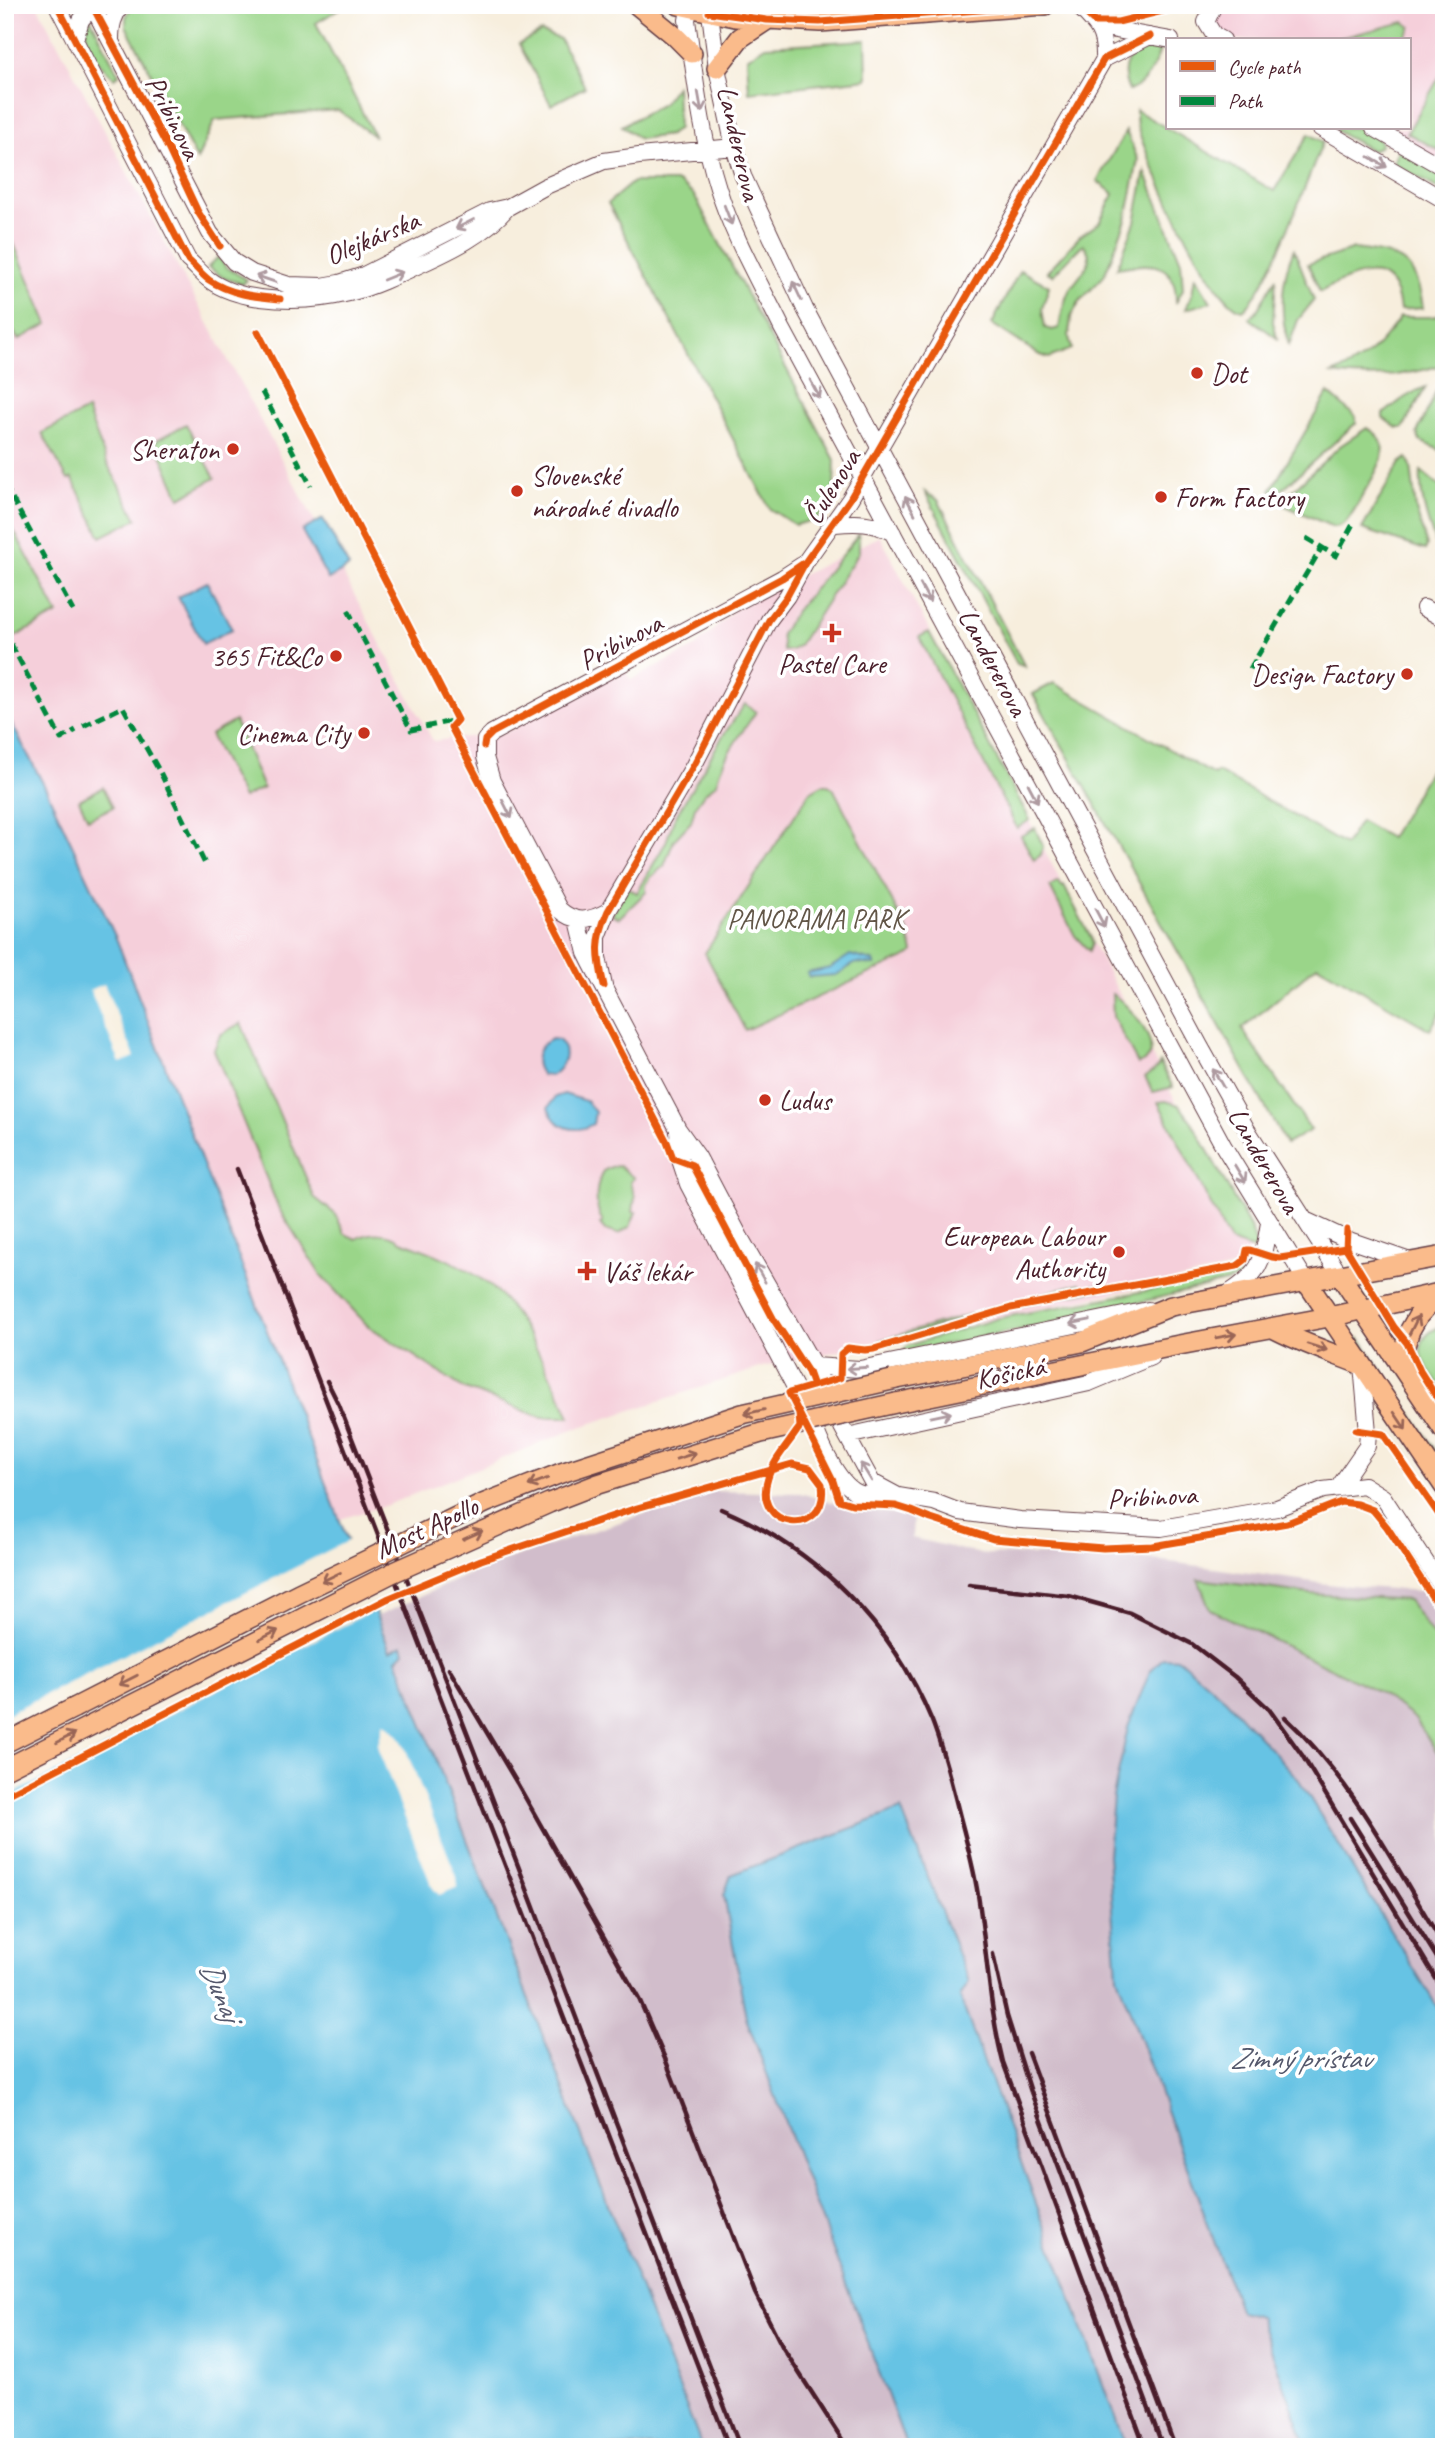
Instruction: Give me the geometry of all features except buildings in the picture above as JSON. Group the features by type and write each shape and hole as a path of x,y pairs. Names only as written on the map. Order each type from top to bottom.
{"main road":[{"path":"637,5 692,53"},
{"path":"695,7 767,20 820,22 1045,5"},
{"path":"717,68 740,38 767,20"},
{"name":"Košická","path":"892,1380 1082,1342 1171,1306 1444,1256"},
{"name":"Landererova","path":"1340,1275 1444,1430"},
{"name":"Landererova","path":"1306,1281 1444,1486"},
{"path":"1399,1364 1418,1316 1441,1292"},
{"name":"Košická","path":"896,1403 1329,1317 1441,1292"},
{"path":"1273,1328 1302,1343 1362,1365"},
{"name":"Most Apollo","path":"5,1743 299,1593 485,1503 561,1474 742,1414 892,1380"},
{"name":"Most Apollo","path":"5,1769 392,1573 550,1503 598,1484 761,1433 896,1403"}],"street":[{"name":"Pribinova","path":"57,5 188,260 209,280 228,290 279,299"},
{"path":"111,40 111,25 122,5"},
{"path":"1077,5 1099,27 1104,59 1150,36"},
{"path":"1214,5 1206,22 1214,36 1218,38"},
{"name":"Pribinova","path":"93,6 168,148 198,212 220,246"},
{"path":"75,40 81,20 93,6"},
{"name":"Landererova","path":"695,7 687,20 692,53 708,150 729,221 782,328 1224,1147 1306,1281"},
{"name":"Landererova","path":"695,7 717,68 743,176 805,309 1200,1046 1246,1128 1340,1275"},
{"path":"1099,27 1166,39"},
{"name":"Čulenova","path":"604,986 598,957 598,937 608,911 694,765 769,620 787,596 806,561 835,524 1104,59"},
{"path":"1323,130 1444,200"},
{"path":"1378,130 1444,168"},
{"name":"Olejkárska","path":"220,246 234,262 252,274 268,280 289,285 322,286 339,283 364,275 490,211 508,207 546,186 604,161 734,147"},
{"name":"Olejkárska","path":"279,299 337,295 393,277 449,251 492,226 508,207"},
{"path":"835,524 865,522 893,533"},
{"name":"Pribinova","path":"578,920 565,914 554,901 492,781 485,757 485,740 492,733 782,578 806,561"},
{"path":"1424,608 1444,619"},
{"path":"608,911 592,919 578,920 586,953 678,1129 698,1157 824,1387"},
{"path":"678,1129 680,1160 688,1184 798,1394"},
{"path":"1305,1220 1346,1239 1413,1262"},
{"path":"1223,1296 1249,1280 1263,1259 1269,1223"},
{"name":"Košická","path":"814,1366 860,1369 1080,1322 1171,1306"},
{"name":"Košická","path":"844,1431 1090,1383 1179,1345"},
{"path":"1338,1488 1367,1446 1362,1365"},
{"path":"844,1431 814,1428 843,1479 852,1489 862,1494 898,1496"},
{"name":"Pribinova","path":"844,1431 872,1482 898,1496 934,1502 960,1512 1008,1518 1161,1528 1277,1508 1323,1490 1364,1485 1383,1497 1444,1590"}],"shaded area":[{"path":"5,5 37,5 433,741 504,733 623,667 631,680 695,647 737,608 880,536 1242,1228 1252,1264 763,1367 580,1427 387,1505 340,1519 116,938 46,789 5,711"},
{"path":"1219,5 1444,5 1444,163 1387,130 1410,130 1410,38 1229,38 1218,32 1214,26"},
{"path":"713,1491 800,1493 852,1508 913,1516 912,1538 980,1554 1134,1557 1335,1585 1422,1591 1444,1625 1444,2018 1299,1780 1226,1700 1179,1659 1117,1976 1240,2312 1259,2317 1307,2447 1126,2447 959,1997 969,1981 900,1809 731,1875 746,2018 907,2447 702,2447 397,1659 404,1652 402,1645 391,1652 378,1616 482,1568"}],"green space":[{"path":"132,5 339,5 341,8 316,23 375,137 338,110 215,120 197,160 126,26 126,17"},
{"path":"90,17 119,75 114,78 95,58 87,44"},
{"path":"1404,22 1411,27 1405,38 1340,38"},
{"path":"541,32 560,39 585,87 551,105 519,44"},
{"path":"866,40 867,79 749,92 747,58 765,46"},
{"path":"1142,50 1160,50 1152,68 1145,80 1129,91 1125,75 1127,63"},
{"path":"1444,69 1444,140 1438,150 1407,133"},
{"path":"676,86 678,128 670,135 639,139 622,126 662,104"},
{"path":"1136,110 1274,191 1309,134 1323,142 1275,258 1253,299 1243,310 1230,302 1199,258 1167,197 1137,126"},
{"path":"1335,130 1367,130 1373,133 1381,145 1373,151"},
{"path":"1126,131 1138,160 1126,220 1104,276 1079,302 1071,317 1069,337 1072,349 1049,358 1038,354 992,324 1020,270 1049,286 1042,309 1045,328 1059,328 1069,291 1086,268 1089,256 1087,250 1083,244 1053,275 1047,272 1080,236 1099,223 1114,194 1097,181"},
{"path":"1398,150 1444,174 1444,192 1393,163"},
{"path":"1145,171 1181,262 1183,289 1176,303 1172,279 1166,271 1150,265 1117,268 1135,222"},
{"path":"633,182 678,182 694,195 835,460 834,488 818,519 795,525 770,509 608,203"},
{"path":"13,242 48,324 18,340 5,315 5,246"},
{"path":"1294,249 1314,300 1298,320 1289,345 1283,297 1286,272"},
{"path":"1354,249 1383,254 1403,262 1416,279 1423,308 1400,310 1390,281 1381,275 1359,275 1320,292 1308,264"},
{"path":"218,257 226,267 247,280 243,284 224,278 208,267"},
{"path":"1195,276 1211,302 1186,309 1192,294"},
{"path":"1276,278 1273,322 1277,338 1249,318 1256,312"},
{"path":"1444,315 1444,361 1439,366 1386,376 1332,374 1371,352 1400,317"},
{"path":"1426,387 1403,428 1397,428 1383,418 1383,414 1398,403"},
{"path":"1436,392 1444,452 1420,441 1417,433"},
{"path":"1328,393 1356,417 1356,423 1277,494 1271,490"},
{"path":"87,410 107,463 137,519 101,537 72,478 68,480 42,433"},
{"path":"186,424 215,478 180,498 155,441"},
{"path":"1367,428 1381,441 1382,457 1346,522 1333,527 1279,503 1340,446"},
{"path":"1407,458 1411,466 1416,510 1427,546 1425,550 1362,529 1400,463"},
{"path":"1421,471 1444,490 1444,558 1441,557 1426,515"},
{"path":"925,492 938,500 1025,667 1017,664"},
{"path":"5,514 58,614 5,642"},
{"path":"859,534 859,552 799,645 783,651 781,634 795,612"},
{"path":"929,632 1030,820 1017,828 919,637"},
{"path":"1054,683 1214,775 1220,773 1345,845 1360,821 1390,838 1444,746 1444,1006 1430,1030 1317,965 1242,1029 1311,1130 1286,1144 1033,694"},
{"path":"745,704 756,712 727,756 717,783 704,794 695,807 691,822 674,840 664,866 651,877 646,885 646,892 619,918 612,915 627,887 637,893 666,842 674,819 722,737"},
{"path":"235,721 263,788 243,798 210,735"},
{"name":"PANORAMA PARK","path":"822,785 833,788 908,932 913,952 745,1030 705,953 810,792"},
{"path":"103,787 113,807 88,819 79,800"},
{"path":"1035,828 1043,846 1041,855 1034,860 1021,836"},
{"path":"1059,882 1064,886 1091,938 1089,951 1075,936 1050,887"},
{"path":"1112,994 1128,1007 1149,1039 1151,1050 1147,1058 1138,1064 1113,1017"},
{"path":"241,1023 314,1197 335,1214 345,1234 356,1239 373,1234 390,1235 457,1265 488,1284 523,1326 570,1417 541,1417 465,1389 367,1325 320,1274 279,1209 214,1050 220,1035"},
{"path":"1160,1063 1173,1087 1153,1092 1145,1077"},
{"path":"1166,1101 1179,1105 1192,1122 1252,1231 1257,1249 1230,1242 1158,1102"},
{"path":"619,1166 634,1178 630,1182 635,1197 633,1212 636,1212 630,1227 618,1234 605,1230 600,1224 603,1222 597,1195 603,1171"},
{"path":"1243,1273 1239,1278 1226,1282 1034,1327 903,1353 910,1345 999,1318"},
{"path":"1080,1283 1083,1288 1101,1284 1102,1289 998,1309 883,1343 881,1340"},
{"path":"1444,1325 1444,1392 1425,1364 1421,1347 1431,1331"},
{"path":"1360,1338 1444,1462 1444,1470 1355,1339"},
{"path":"1198,1579 1311,1594 1408,1600 1444,1651 1444,1762 1415,1719 1377,1691 1210,1609"}],"water":[{"path":"323,519 349,567 328,579 302,531"},
{"path":"207,582 232,629 203,644 178,597"},
{"name":"Dunaj","path":"5,711 46,789 116,938 390,1651 402,1645 404,1652 397,1659 702,2447 5,2447"},
{"path":"850,955 873,961 875,965 856,963 836,975 809,977 807,973 830,968"},
{"path":"552,1039 559,1040 562,1045 564,1059 551,1076 542,1075 537,1065 537,1054 543,1045"},
{"path":"564,1094 586,1101 595,1112 593,1124 572,1129 555,1120 548,1108 555,1097"},
{"name":"Zimný prístav","path":"1163,1658 1179,1659 1226,1700 1299,1780 1444,2018 1444,2447 1307,2447 1259,2317 1240,2312 1117,1976 1108,1855 1113,1797 1128,1727 1150,1671"},
{"path":"901,1809 969,1982 960,1997 1126,2447 907,2447 746,2018 724,1895 731,1875"}],"pier":[{"path":"104,984 135,1057 120,1063 90,990"},
{"path":"351,1539 378,1608 5,1798 5,1715"},
{"path":"384,1722 399,1736 404,1745 457,1877 458,1887 439,1895 432,1887 380,1754 378,1744"}],"railway":[{"path":"237,1169 729,2447"},
{"path":"327,1381 339,1405 483,1774 740,2447"},
{"path":"721,1509 788,1545 819,1568 847,1594 873,1622 896,1653 932,1721 968,1846 981,1916 994,2021 1003,2062 1145,2447"},
{"path":"969,1585 1069,1596 1130,1613 1192,1644 1235,1677 1269,1709 1302,1755 1444,1992"},
{"path":"449,1669 640,2001 666,2061 755,2293 783,2348 847,2447"},
{"path":"1285,1717 1332,1768 1353,1797 1444,1946"},
{"path":"1350,1818 1444,1969"},
{"path":"993,1954 1007,2016 1031,2092 1163,2447"},
{"path":"1028,2053 1175,2447"}],"marked path":[{"path":"262,392 311,486"},
{"path":"5,485 73,611"},
{"path":"1306,538 1336,556 1354,522"},
{"path":"1250,669 1322,547"},
{"path":"348,610 411,730 456,720"},
{"path":"11,644 61,739 76,730"},
{"path":"83,726 123,707 161,774 206,866"}],"cycle path":[{"path":"57,5 188,260 209,280 225,289 280,299"},
{"path":"92,5 168,148 198,212 220,246"},
{"path":"709,12 767,20 820,22 1045,5"},
{"path":"1077,5 1095,22 1118,22 1187,5"},
{"path":"604,986 598,948 608,911 694,765 769,620 850,499 1104,59 1150,36"},
{"path":"258,332 457,720 451,727 673,1158 692,1165 774,1320 808,1372 813,1386"},
{"path":"484,746 485,740 492,733 782,578 804,563"},
{"path":"1347,1230 1346,1248 1280,1258 1247,1250 1245,1260 1237,1266 1011,1308 874,1349 848,1348 841,1354 840,1378 789,1393 833,1481 839,1500 852,1504 896,1506 993,1539 1103,1548 1153,1546 1247,1530 1287,1523 1341,1502 1357,1504 1373,1510 1387,1527 1444,1615"},
{"path":"1346,1248 1394,1327 1407,1343 1420,1371 1444,1409"},
{"path":"5,1796 387,1599 481,1560 637,1508 792,1464 810,1468 822,1484 821,1502 814,1514 804,1520 791,1522 779,1518 770,1509 765,1495 768,1478 770,1472 773,1466 800,1427 799,1414"},
{"path":"1356,1430 1383,1434 1444,1522"}],"place":[{"name":"Dot","path":"1197,373"},
{"name":"Sheraton","path":"233,449"},
{"name":"Slovenské národné divadlo","path":"517,491"},
{"name":"Form Factory","path":"1161,497"},
{"name":"Pastel Care","path":"832,633"},
{"name":"365 Fit&Co","path":"336,656"},
{"name":"Design Factory","path":"1407,674"},
{"name":"Cinema City","path":"364,733"},
{"name":"Ludus","path":"765,1100"},
{"name":"European Labour Authority","path":"1119,1252"},
{"name":"Váš lekár","path":"587,1271"}]}
